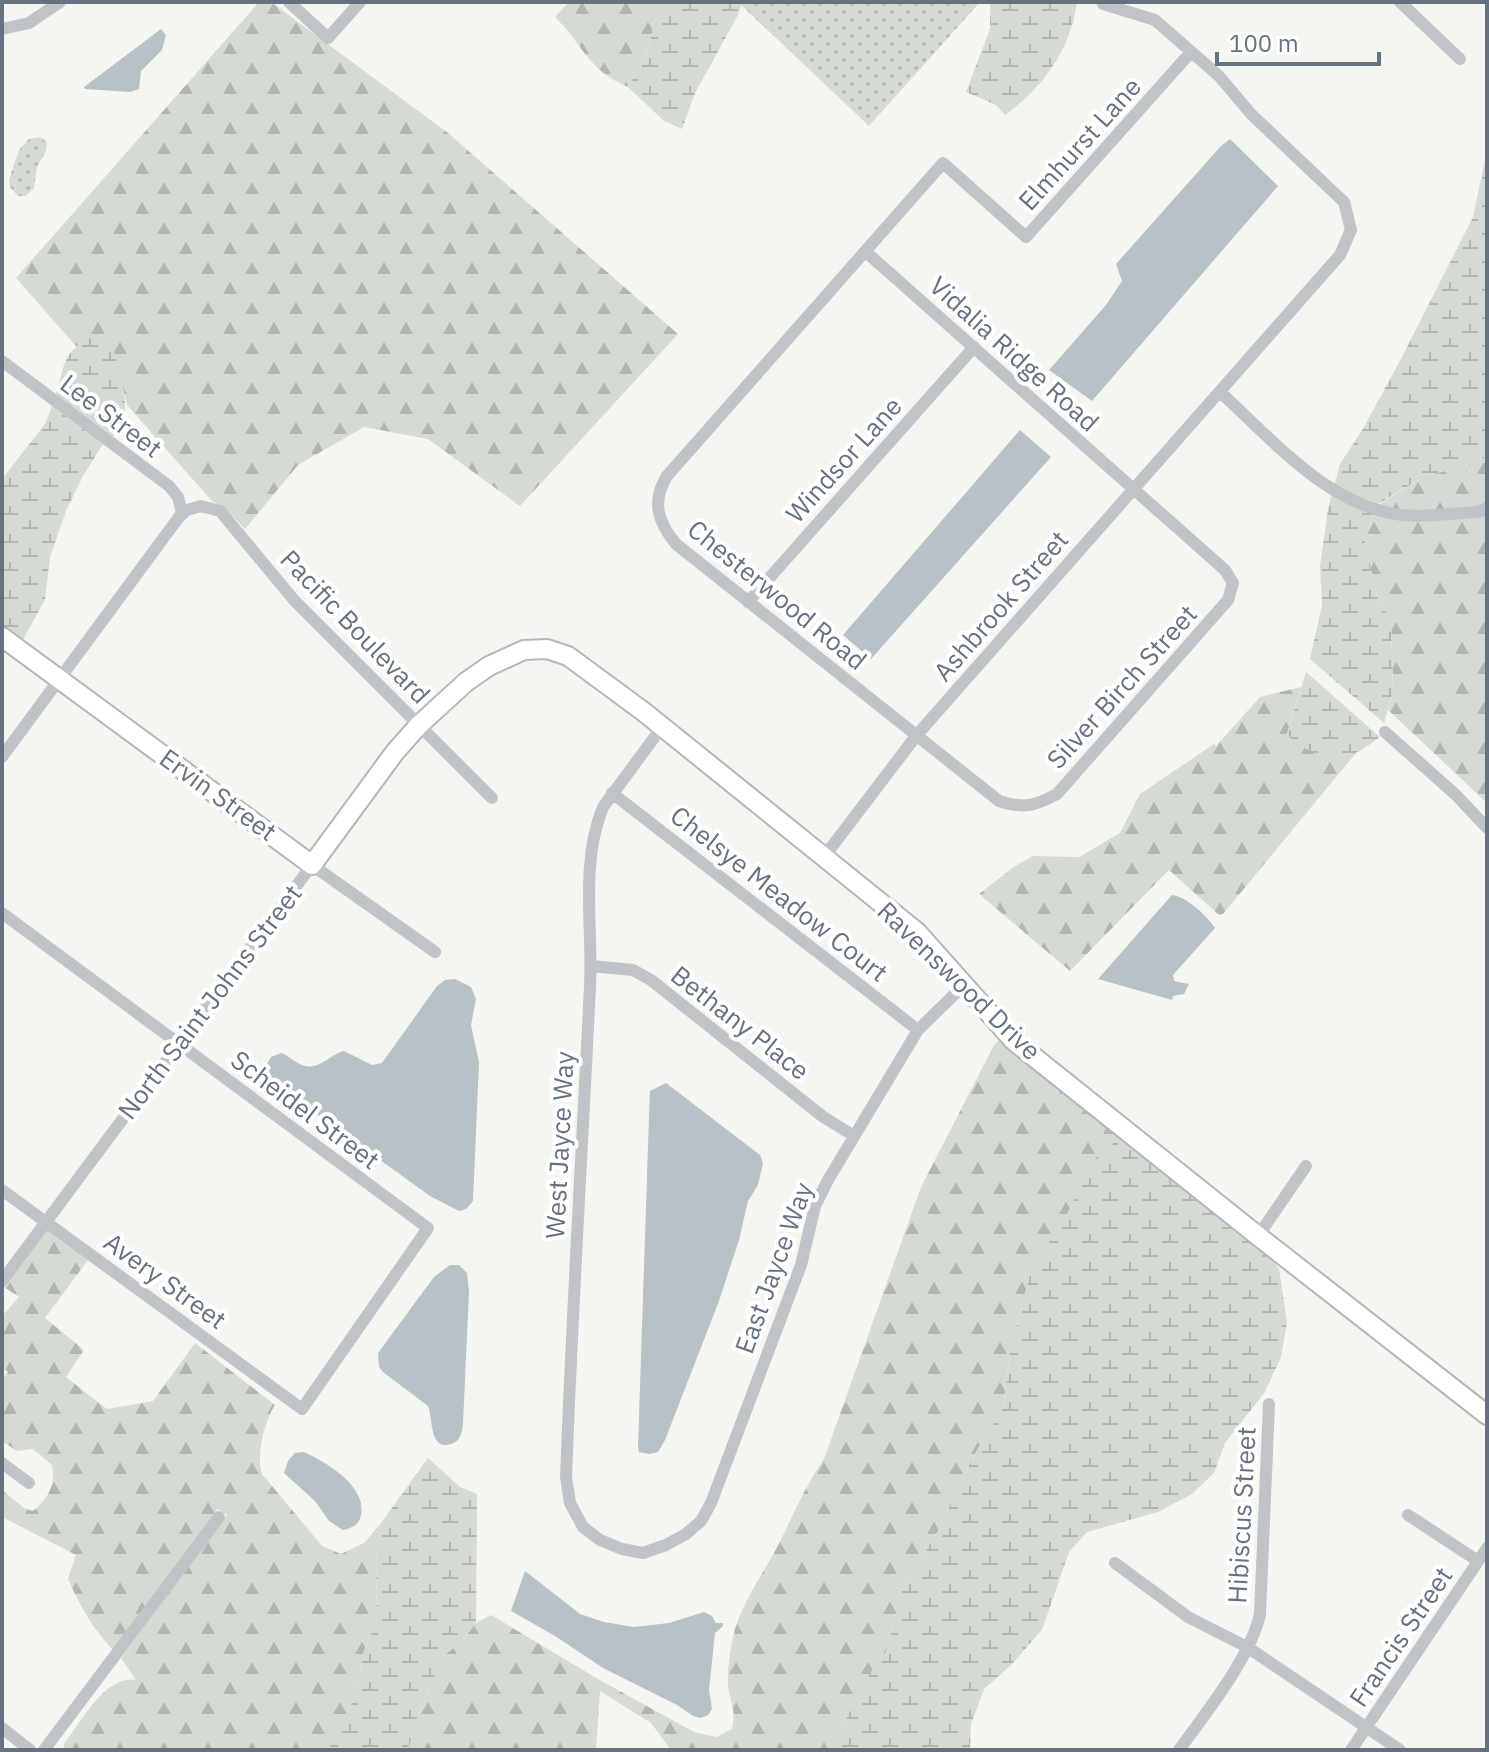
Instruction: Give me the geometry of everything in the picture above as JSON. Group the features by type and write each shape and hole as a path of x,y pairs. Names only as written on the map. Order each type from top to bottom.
{"street":[{"path":"2,29 29,23 60,2"},
{"path":"289,2 328,38 360,2"},
{"path":"1400,2 1460,59"},
{"name":"Ashbrook Street","path":"824,857 916,736 1340,255 1351,230 1344,202 1251,114 1219,76 1155,20 1103,4"},
{"name":"Elmhurst Lane","path":"866,252 943,163 1026,237 1191,52"},
{"name":"Vidalia Ridge Road","path":"866,252 1133,489"},
{"name":"Chesterwood Road","path":"866,252 667,476 659,488 656,509 664,529 676,544 916,736"},
{"name":"Windsor Lane","path":"748,602 974,347"},
{"name":"Lee Street","path":"2,361 169,486 178,497 182,514"},
{"path":"1220,392 1311,473 1345,498 1404,516 1487,509"},
{"name":"Silver Birch Street","path":"916,736 999,801 1017,807 1034,806 1057,794 1228,600 1233,583 1225,570 1133,489"},
{"name":"Pacific Boulevard","path":"182,514 201,506 220,511 294,600 492,798"},
{"path":"2,757 182,514"},
{"name":"Ervin Street","path":"2,637 435,952"},
{"name":"Ravenswood Drive","path":"419,725 459,688 513,653 535,649 568,656 662,727 917,932 992,1020 1014,1041 1487,1415"},
{"name":"North Saint Johns Street","path":"2,1281 395,752 419,725"},
{"name":"West Jayce Way","path":"633,1551 600,1540 583,1527 570,1503 566,1477 591,966 590,861 597,821 612,793 662,727"},
{"path":"1385,732 1456,795 1487,828"},
{"name":"Chelsye Meadow Court","path":"612,793 918,1030"},
{"name":"Scheidel Street","path":"2,913 428,1228 302,1409"},
{"name":"Bethany Place","path":"591,966 633,970 651,980 822,1116 854,1136"},
{"name":"East Jayce Way","path":"633,1551 643,1553 666,1545 701,1521 711,1503 801,1265 815,1206 918,1030 964,985"},
{"path":"1258,1236 1306,1166"},
{"name":"Avery Street","path":"2,1190 302,1409"},
{"name":"Hibiscus Street","path":"1179,1750 1247,1647 1260,1614 1269,1404"},
{"path":"2,1463 29,1483"},
{"path":"1408,1515 1478,1561"},
{"path":"44,1750 219,1517"},
{"name":"Francis Street","path":"1351,1750 1487,1548"},
{"path":"1115,1563 1188,1617 1247,1647 1400,1750"},
{"path":"2,1728 30,1750"}],"green space":[{"path":"259,2 271,2 448,133 678,334 520,506 428,439 364,427 298,465 245,529 224,507 212,501 127,405 112,345 76,346 16,278"},
{"path":"569,2 660,2 646,55 628,87 594,64 555,17"},
{"path":"660,2 742,2 738,15 695,93 682,129 664,121 628,87 646,55"},
{"path":"742,2 980,2 869,126 741,5"},
{"path":"990,2 1077,2 1069,36 1053,66 1031,93 1005,115 996,105 966,92 990,29"},
{"path":"40,137 47,142 46,151 37,167 34,188 26,196 18,196 10,187 9,180 19,150 29,139"},
{"path":"1487,150 1487,456 1473,464 1425,476 1378,504 1364,538 1377,596 1391,621 1393,691 1384,723 1310,659 1322,605 1320,566 1328,509 1340,464 1402,357 1473,217"},
{"path":"93,337 113,345 124,393 124,417 113,436 56,394 66,360 75,348"},
{"path":"52,406 103,444 66,511 50,557 45,600 21,643 2,629 2,479 45,424"},
{"path":"1487,456 1487,803 1388,710 1393,691 1391,621 1377,596 1364,538 1378,505 1425,476 1473,464"},
{"path":"1306,672 1380,737 1358,752 1339,756 1310,751 1293,741 1287,734"},
{"path":"1301,687 1287,734 1329,756 1356,753 1223,914 1219,915 1169,870 1070,971 979,894 1033,856 1079,857 1120,833 1140,794 1214,744 1216,746 1260,697"},
{"path":"1001,1037 1122,1136 1031,1269 1010,1354 1003,1408 974,1455 937,1533 903,1587 886,1652 869,1675 830,1750 671,1750 651,1723 600,1691 596,1750 408,1750 418,1715 443,1656 461,1642 476,1623 491,1615 694,1732 716,1737 732,1729 728,1672 740,1615 824,1459 921,1187"},
{"path":"1122,1136 1267,1252 1279,1269 1287,1322 1281,1357 1265,1392 1225,1443 1214,1473 1192,1494 1158,1512 1087,1532 1069,1552 1042,1630 1011,1665 984,1689 971,1724 970,1750 830,1750 869,1675 886,1652 903,1587 937,1533 974,1455 1003,1408 1010,1354 1031,1269 1062,1223 1097,1156"},
{"path":"46,1229 88,1260 45,1318 84,1350 66,1377 107,1409 153,1401 195,1343 275,1405 262,1439 262,1474 322,1546 341,1554 364,1543 381,1523 376,1561 377,1619 364,1651 356,1695 328,1750 64,1750 64,1744 104,1692 125,1680 136,1680 121,1658 227,1515 218,1509 113,1650 88,1617 68,1579 76,1555 2,1517 2,1490 24,1508 33,1511 47,1496 53,1479 52,1465 33,1449 17,1451 2,1441 2,1380 8,1372 2,1367 2,1316 19,1297 4,1287"},
{"path":"428,1458 460,1487 477,1494 476,1623 461,1642 443,1656 418,1715 408,1750 328,1750 356,1695 364,1651 377,1619 376,1561 381,1523"}],"shaded area":[{"path":"161,29 166,35 162,50 141,71 139,89 130,92 85,89 84,87"},
{"path":"1230,139 1278,186 1092,401 1049,370 1106,305 1122,281 1116,264"},
{"path":"1020,430 1051,457 871,659 843,635"},
{"path":"1172,895 1196,908 1215,928 1173,975 1174,981 1189,984 1184,994 1173,996 1172,1000 1098,979"},
{"path":"455,979 471,987 476,999 471,1025 479,1062 473,1201 466,1209 459,1211 430,1196 279,1087 269,1075 267,1064 271,1057 281,1053 302,1065 311,1066 344,1051 372,1065 382,1063 437,986 445,980"},
{"path":"666,1083 760,1155 763,1163 758,1185 748,1201 719,1301 665,1440 658,1452 649,1454 639,1452 638,1447 650,1091"},
{"path":"450,1265 459,1265 467,1273 469,1291 462,1430 457,1441 444,1445 435,1438 428,1406 383,1372 379,1367 378,1353 434,1277"},
{"path":"304,1452 343,1476 358,1494 361,1515 355,1526 343,1530 329,1521 315,1501 284,1473 295,1453"},
{"path":"525,1571 580,1614 604,1622 634,1627 669,1623 704,1612 712,1616 716,1623 723,1623 715,1633 709,1690 712,1709 708,1715 701,1718 693,1716 603,1668 511,1611"}]}
